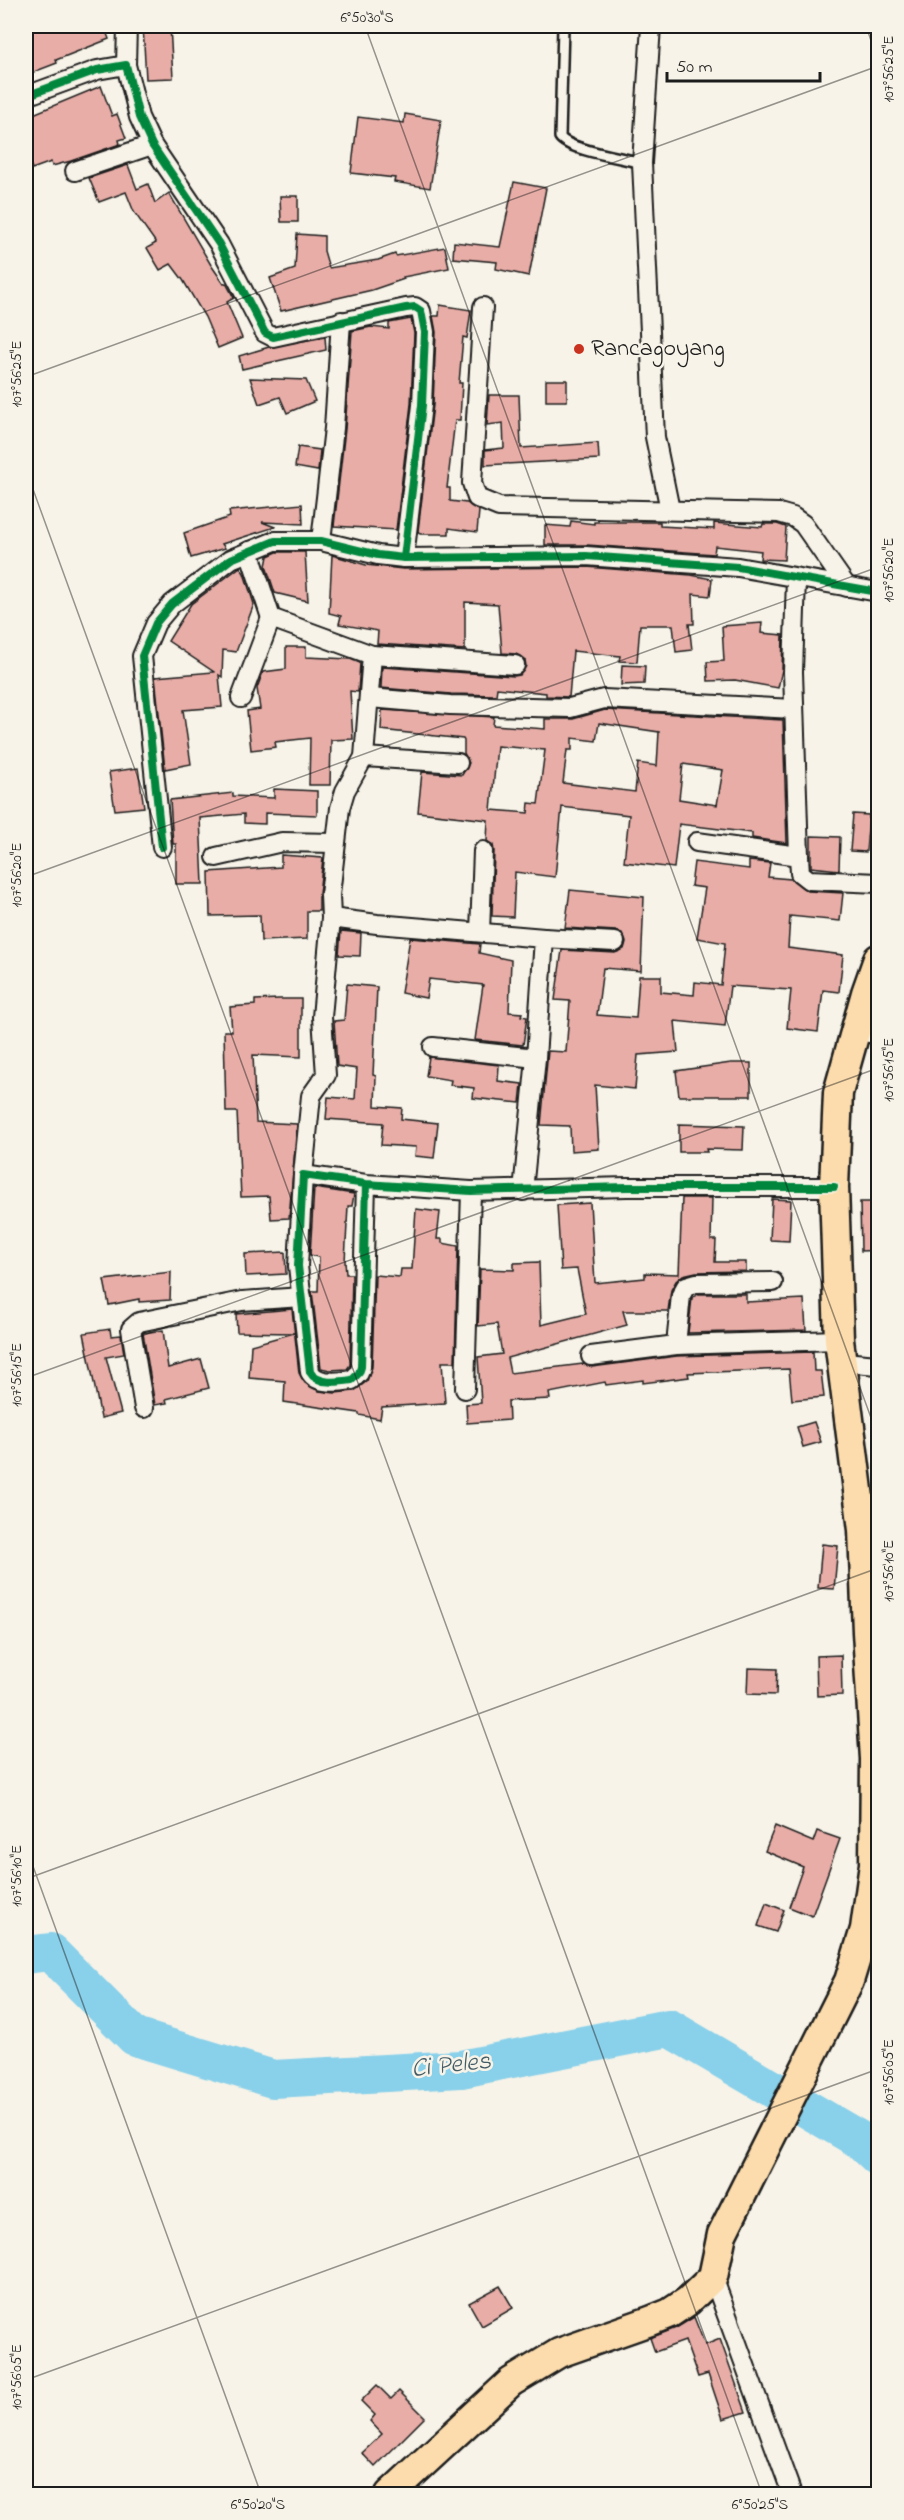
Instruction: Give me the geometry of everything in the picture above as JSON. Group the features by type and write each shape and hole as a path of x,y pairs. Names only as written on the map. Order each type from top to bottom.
{"main road":[{"path":"390,2494 511,2382 530,2368 559,2353 670,2313 688,2301 713,2277 722,2234 849,1981 865,1929 874,1864 875,1759 863,1530 841,1351 834,1187 838,1093 867,1032 879,959"}],"street":[{"path":"127,26 126,65 139,117 152,145 219,244 265,333 273,337 415,307 421,311 424,320 422,405 404,558"},
{"path":"651,26 642,163 655,437 670,510"},
{"path":"26,96 98,70 126,65"},
{"path":"75,171 152,145"},
{"path":"483,307 472,483 477,498 499,507 779,513 793,517 803,524 847,587"},
{"path":"321,541 334,428 341,321"},
{"path":"162,848 142,656 156,622 172,604 214,570 249,551 275,541 321,541 378,555 404,558 586,556 738,567 879,592"},
{"path":"241,698 271,618 249,551"},
{"path":"796,578 794,709 800,873 805,879 879,883"},
{"path":"271,618 372,655 515,665"},
{"path":"366,1184 361,1367 356,1377 346,1381 320,1381 312,1376 298,1266 303,1175 311,1096 326,1075 322,1017 335,843 345,791 364,757 372,655"},
{"path":"370,698 450,705 570,708 604,699 794,709"},
{"path":"364,757 458,763"},
{"path":"697,842 799,856"},
{"path":"216,857 273,843 335,843"},
{"path":"480,932 483,851"},
{"path":"331,918 377,924 615,942"},
{"path":"523,1191 536,1058 544,938"},
{"path":"433,1047 536,1058"},
{"path":"303,1175 366,1184 471,1191 627,1187 834,1187"},
{"path":"465,1389 471,1191"},
{"path":"676,1346 681,1295 686,1286 696,1283 773,1282"},
{"path":"144,1408 131,1329 139,1322 242,1301 302,1297"},
{"path":"591,1356 676,1346 841,1351 879,1365"},
{"path":"713,2277 792,2494"}],"lane":[{"path":"563,26 560,137 574,148 642,163"}],"building":[{"path":"26,26 104,26 109,39 56,60 57,63 26,75"},
{"path":"143,26 170,26 173,78 146,79"},
{"path":"101,86 112,116 117,114 126,138 119,140 120,144 71,161 52,166 51,162 32,169 26,150 26,117"},
{"path":"405,114 441,120 430,188 394,182 395,178 351,173 358,117 404,123"},
{"path":"128,165 137,189 148,184 155,203 169,193 211,265 224,284 226,283 234,298 227,302 242,338 218,348 205,317 183,280 171,264 160,270 147,248 156,243 134,212 126,192 99,202 89,178"},
{"path":"514,182 546,188 529,276 496,269 497,262 453,258 454,242 500,247"},
{"path":"280,196 298,196 298,222 281,222"},
{"path":"297,234 324,236 324,251 329,268 378,260 395,254 396,256 445,247 449,268 403,277 404,279 372,290 281,311 270,278 295,269"},
{"path":"440,305 471,310 467,338 463,337 459,383 462,383 460,420 455,420 447,488 450,488 450,501 467,503 479,511 477,532 449,528 449,534 420,534 418,531 433,405 436,332 433,316 439,316"},
{"path":"411,319 414,333 411,404 396,530 334,526 345,429 352,331 371,327 389,329 389,323"},
{"path":"325,337 326,350 242,369 239,356 269,347"},
{"path":"250,378 306,380 315,401 287,413 280,397 259,404"},
{"path":"546,380 567,380 567,401 546,401"},
{"path":"489,395 519,395 521,448 598,443 599,459 485,465 485,450 504,448 503,423 487,425"},
{"path":"298,447 320,450 318,471 295,467"},
{"path":"302,504 303,524 262,522 275,527 222,544 225,548 191,558 184,533 230,517 229,511"},
{"path":"571,521 594,524 594,522 660,522 660,526 714,529 714,523 762,527 763,524 777,524 786,527 784,560 760,559 761,551 715,546 714,554 587,545 545,545 545,525 570,527"},
{"path":"277,552 305,552 308,601 275,593 266,566 268,556"},
{"path":"332,555 366,565 403,569 586,567 691,575 712,579 710,596 693,594 694,624 689,624 692,650 676,652 673,625 640,625 637,662 619,661 620,656 573,651 569,697 546,696 546,693 497,688 496,695 451,694 381,688 382,667 520,675 526,666 525,660 516,654 502,653 498,604 465,602 465,650 377,644 378,631 339,624 341,616 329,613"},
{"path":"240,567 254,604 236,652 223,650 222,677 219,675 222,707 183,710 191,764 165,769 155,677 214,672 168,641 191,604"},
{"path":"762,623 761,633 783,635 782,670 778,688 735,680 708,681 707,662 724,661 722,626"},
{"path":"286,647 306,647 306,657 350,659 360,663 358,692 350,691 353,739 331,740 330,785 309,785 310,738 275,742 276,747 251,750 247,711 260,709 257,688 263,672 286,669"},
{"path":"622,665 645,666 644,684 621,685"},
{"path":"382,710 494,717 493,725 545,729 545,719 573,719 605,710 783,720 787,843 752,838 752,833 679,824 674,868 624,862 629,815 562,807 555,877 515,872 513,917 492,916 494,851 493,845 487,841 488,820 418,812 422,772 462,775 469,763 464,753 463,739 381,730","holes":["599,723 659,732 657,766 638,763 635,792 563,783 567,750 572,750 572,738 596,741","497,746 545,750 538,804 529,803 528,813 491,810","683,764 723,770 717,805 679,799"]},
{"path":"138,768 144,807 115,810 109,772"},
{"path":"274,789 317,791 317,815 265,813 265,824 244,823 244,814 200,818 203,884 176,884 176,844 173,844 170,800 233,793 233,796 274,798"},
{"path":"853,814 869,815 866,852 850,851"},
{"path":"811,836 840,837 839,870 811,867"},
{"path":"281,855 323,858 319,911 307,911 307,939 261,941 260,915 210,916 209,872 281,867"},
{"path":"749,861 770,863 768,877 791,879 808,891 843,893 840,921 790,916 788,948 843,955 839,992 823,990 818,1032 787,1028 791,990 730,986 725,1026 675,1021 678,1052 638,1055 635,1089 595,1085 599,1149 571,1151 570,1126 541,1125 548,1051 566,1052 570,1001 555,1000 562,950 615,953 624,949 626,942 622,933 616,931 565,928 570,890 644,897 641,971 603,968 597,1015 636,1018 639,976 661,976 661,992 694,995 695,982 721,985 725,943 697,938 705,888 691,886 694,862 749,869"},
{"path":"341,931 361,933 360,956 339,955"},
{"path":"410,938 480,944 479,953 511,960 509,1012 522,1013 521,1016 527,1017 523,1045 475,1040 483,985 429,979 426,998 401,993"},
{"path":"347,984 377,987 373,1075 376,1076 375,1106 402,1108 401,1119 438,1123 434,1158 415,1156 416,1147 381,1145 383,1123 326,1119 328,1097 355,1099 357,1069 337,1066 334,1021 344,1020"},
{"path":"301,999 301,1057 253,1055 256,1122 297,1124 289,1218 271,1219 269,1196 241,1197 237,1112 226,1112 224,1031 232,1031 230,1007 255,1005 255,1000"},
{"path":"429,1057 499,1065 498,1081 522,1084 520,1103 473,1098 474,1088 450,1085 451,1080 426,1076"},
{"path":"731,1063 751,1063 751,1096 679,1096 676,1071"},
{"path":"679,1124 744,1126 743,1150 706,1149 707,1152 679,1152"},
{"path":"314,1188 354,1194 352,1206 348,1206 345,1261 346,1274 352,1274 350,1365 347,1369 321,1368 312,1291 318,1291 319,1257 310,1255"},
{"path":"682,1198 712,1198 711,1240 716,1240 715,1262 746,1262 746,1271 696,1272 683,1275 671,1290 668,1311 623,1311 627,1325 507,1358 510,1373 583,1364 592,1367 677,1356 813,1352 814,1371 821,1371 824,1397 792,1400 789,1369 688,1373 689,1377 643,1383 643,1380 606,1385 605,1382 549,1393 550,1399 508,1401 509,1420 467,1423 466,1404 481,1403 478,1357 502,1354 497,1324 478,1326 480,1269 514,1270 514,1263 539,1262 541,1325 586,1314 577,1269 561,1270 557,1205 590,1203 595,1283 645,1278 645,1273 679,1274"},
{"path":"772,1199 791,1200 789,1241 770,1240"},
{"path":"860,1202 879,1202 879,1250 861,1251"},
{"path":"416,1209 440,1212 437,1239 442,1239 442,1243 458,1246 455,1362 442,1362 445,1403 382,1407 380,1419 359,1415 359,1413 284,1402 285,1381 249,1378 251,1345 294,1333 237,1332 236,1314 292,1309 299,1373 305,1383 319,1391 335,1393 354,1391 367,1381 372,1367 375,1275 400,1277 401,1269 412,1269"},
{"path":"285,1252 286,1274 246,1276 245,1254"},
{"path":"171,1272 170,1300 139,1302 139,1299 109,1305 104,1280"},
{"path":"698,1294 746,1294 746,1302 804,1299 806,1330 688,1333 692,1298"},
{"path":"110,1329 111,1336 121,1335 124,1354 106,1357 121,1413 101,1418 84,1333"},
{"path":"163,1330 168,1368 201,1359 209,1388 166,1399 167,1403 155,1405 143,1333"},
{"path":"814,1422 821,1442 803,1447 797,1427"},
{"path":"822,1544 838,1546 834,1589 818,1588"},
{"path":"841,1655 842,1695 817,1696 816,1656"},
{"path":"748,1668 777,1669 776,1695 747,1694"},
{"path":"775,1826 813,1842 817,1831 840,1839 812,1916 789,1907 803,1867 765,1851"},
{"path":"766,1903 784,1910 776,1932 758,1926"},
{"path":"500,2286 513,2308 482,2326 469,2303"},
{"path":"694,2317 705,2345 720,2339 746,2412 723,2419 708,2374 698,2377 685,2341 655,2352 650,2338 676,2328"},
{"path":"377,2385 391,2399 399,2391 425,2417 375,2467 362,2453 382,2434 370,2421 375,2415 361,2401"}],"waterway":[{"name":"Ci Peles","path":"26,1955 50,1952 135,2037 273,2079 461,2069 669,2028 860,2140 878,2157"}],"cycle path":[{"path":"26,96 97,70 126,65 139,117 152,145 219,244 265,333 273,337 406,308 415,307 421,311 425,332 422,405 404,558"},
{"path":"162,847 142,656 156,623 172,604 231,559 275,541 321,541 378,555 404,558 586,556 738,567 878,592"},
{"path":"366,1184 361,1367 352,1380 323,1381 310,1372 298,1266 303,1175 366,1184 471,1191 627,1187 834,1187"}],"place":[{"name":"Rancagoyang","path":"579,349"}]}
